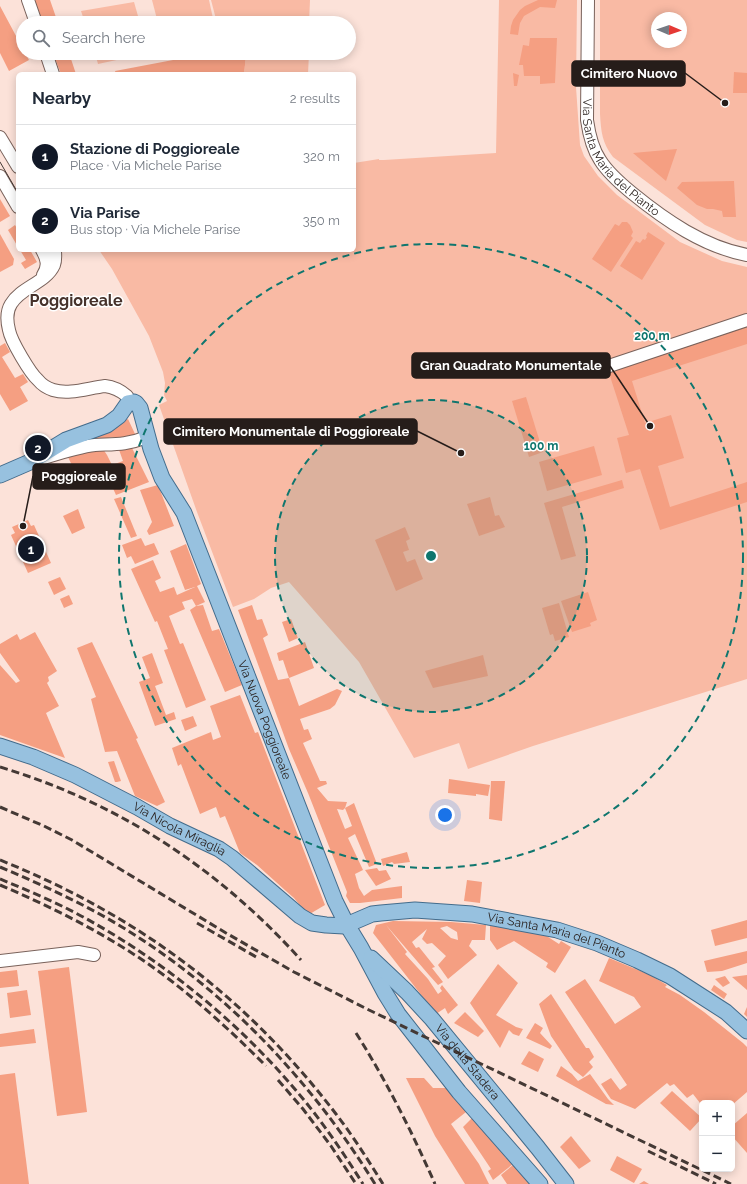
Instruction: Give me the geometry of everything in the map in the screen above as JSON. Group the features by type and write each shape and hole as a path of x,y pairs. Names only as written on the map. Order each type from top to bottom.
{"main road":[{"path":"0,475 30,462 66,440 107,425 113,421 126,402"},
{"name":"Via Nuova Poggioreale","path":"126,402 126,405 131,402 136,403 140,408 150,444 162,478 184,513 335,901 347,925"},
{"name":"Via Nicola Miraglia","path":"0,746 50,764 89,782 170,826 219,849 232,858 306,920 312,923 326,925 347,925"},
{"name":"Via Santa Maria del Pianto","path":"347,925 372,914 415,910 472,914 557,930 596,943 670,976 726,1012 747,1031"},
{"name":"Via della Stadera","path":"347,925 398,1014 459,1092 540,1184"},
{"name":"Via della Stadera","path":"361,948 407,992 432,1019 566,1184"}],"street":[{"path":"28,0 34,16"},
{"name":"Via Santa Maria del Pianto","path":"588,0 587,99 589,136 600,161 625,187 676,225 713,244 747,256"},
{"path":"48,60 52,72"},
{"path":"0,137 16,164"},
{"path":"0,176 16,204"},
{"path":"37,282 47,268 47,261 43,252"},
{"path":"54,252 55,261 47,274 15,298 11,304 7,318 12,340 31,372 44,386 59,392 104,386 116,388 126,402"},
{"path":"606,367 747,320"},
{"path":"30,462 76,449 117,445 134,442 144,438"},
{"path":"0,961 78,952 94,956"}],"shaded area":[{"path":"152,0 209,0 212,16 156,16"},
{"path":"211,0 310,0 309,16 215,16"},
{"path":"499,0 577,0 576,87 580,145 584,156 598,176 617,195 680,242 722,261 747,267 747,679 533,746 468,769 459,743 414,758 359,662 289,582 271,588 254,599 233,607 159,405 167,401 164,395 165,383 163,372 149,336 112,269 100,252 356,252 356,163 379,159 384,160 496,153"},
{"path":"600,0 747,0 747,242 737,240 705,225 613,157 606,147 601,126"},
{"path":"134,2 138,16 83,16 81,11"},
{"path":"97,60 117,60 98,64"},
{"path":"246,60 309,60 308,72 244,72"}],"building":[{"path":"50,0 56,16 39,16 34,1"},
{"path":"538,0 557,0 555,8 540,7 524,16 520,23 518,35 510,34 513,20 520,10"},
{"path":"0,6 16,36 16,60 29,60 9,71 0,53"},
{"path":"530,38 557,38 555,83 540,84 540,76 524,76 523,65 519,65 523,45 529,46"},
{"path":"56,60 71,60 75,72 60,72"},
{"path":"173,60 246,60 244,72 115,71"},
{"path":"734,72 747,73 747,93 733,93"},
{"path":"513,73 519,75 517,86 514,86"},
{"path":"677,149 666,181 633,153"},
{"path":"734,181 736,217 723,217 722,211 707,209 697,205 677,188 682,182"},
{"path":"0,199 10,216 0,222"},
{"path":"622,222 627,222 630,225 633,232 631,236 633,238 611,272 592,259 615,224 619,226"},
{"path":"15,225 16,244 8,230"},
{"path":"648,232 665,243 642,280 620,266 636,241 640,243 643,239 645,240"},
{"path":"0,234 14,259 13,265 0,272"},
{"path":"21,252 31,252 37,262 25,269 21,263 26,260"},
{"path":"747,325 747,344 632,381 645,423 671,415 684,458 658,466 670,507 747,482 747,502 660,530 640,469 626,473 617,438 629,435 608,370"},
{"path":"5,343 10,352 2,357 15,378 23,374 28,382 20,387 28,401 10,411 0,394 0,346"},
{"path":"526,397 543,452 529,457 512,401"},
{"path":"128,419 135,434 128,437 112,437 92,442 90,436 110,430"},
{"path":"594,446 602,475 547,491 539,462"},
{"path":"118,447 132,448 149,482 116,495 111,484 114,482 108,467 78,478 68,457 80,451 103,449 112,465 123,461"},
{"path":"622,480 624,488 562,507 576,556 561,560 544,503"},
{"path":"158,485 174,526 149,535 147,531 152,522 140,490"},
{"path":"121,497 137,536 131,538 114,499"},
{"path":"490,497 495,516 499,515 505,527 479,536 467,504"},
{"path":"78,509 85,528 72,534 63,516"},
{"path":"28,520 31,526 34,525 51,563 28,573 11,535 15,533 12,527"},
{"path":"405,527 410,539 406,541 409,550 403,552 407,562 415,559 423,579 396,591 375,540"},
{"path":"141,538 145,546 154,543 159,554 135,564 131,556 127,558 122,545"},
{"path":"186,544 201,584 197,586 205,602 196,606 192,599 182,602 185,609 169,616 180,644 183,643 206,700 186,708 164,650 168,649 157,621 155,622 131,569 153,560 161,578 155,581 160,592 174,587 177,595 195,587 185,590 170,551"},
{"path":"60,577 66,589 54,595 48,582"},
{"path":"588,592 597,620 590,623 591,626 572,632 561,601"},
{"path":"69,595 73,604 64,608 60,599"},
{"path":"559,603 569,637 555,641 553,634 550,635 542,608"},
{"path":"203,605 212,631 219,629 242,685 225,692 190,610 196,606"},
{"path":"252,605 257,620 262,619 268,635 263,638 278,680 289,678 299,706 337,689 342,691 335,705 330,709 300,719 304,730 308,729 312,739 303,743 320,781 326,781 327,784 317,788 328,801 347,802 345,808 354,803 377,864 369,867 355,834 348,838 363,870 355,874 359,888 364,896 372,890 402,886 402,898 350,903 346,896 347,892 289,749 238,610","holes":["345,808 352,826 345,829 337,809 343,810"]},
{"path":"291,619 298,638 289,642 282,622"},
{"path":"35,632 57,671 48,677 49,681 47,683 59,706 46,713 65,758 0,735 0,665 16,683 20,681 0,653 0,644 17,634 20,640"},
{"path":"92,642 138,738 136,739 165,802 157,806 135,796 117,751 105,752 91,699 96,697 77,648"},
{"path":"305,642 314,668 289,678 283,660 279,661 277,653"},
{"path":"152,653 163,683 155,686 166,715 174,712 176,719 155,726 139,682 150,678 142,657"},
{"path":"483,655 488,676 433,688 425,671"},
{"path":"240,695 255,733 258,732 325,905 308,915 294,898 257,865 240,853 225,816 220,818 216,807 200,814 181,764 178,766 172,748 211,732 213,740 221,737 210,706"},
{"path":"193,716 197,726 185,731 181,720"},
{"path":"114,761 121,781 117,782 115,782 108,762"},
{"path":"449,779 490,785 488,796 448,793"},
{"path":"491,781 505,781 502,821 489,819"},
{"path":"407,852 410,862 394,864 392,862 383,866 381,859"},
{"path":"377,868 379,871 386,870 391,879 376,886 365,870"},
{"path":"467,880 482,882 480,903 464,901"},
{"path":"747,920 747,938 715,946 711,930"},
{"path":"393,921 451,922 486,925 485,940 472,940 469,946 477,955 448,979 438,965 446,956 432,943 427,944 422,939 427,929 412,942 416,948 419,947 435,967 432,968 443,982 438,985 386,925 407,952 405,954 428,979 438,994 442,991 440,988 442,985 458,1005 448,1014 445,1008 436,1014 373,933 376,925","holes":["447,926 457,932 458,940 451,938 440,928"]},
{"path":"490,925 545,935 559,944 561,941 571,947 555,973 546,967 548,963 514,941 497,950 490,940"},
{"path":"747,951 747,963 722,971 707,972 704,961"},
{"path":"609,958 650,975 667,985 665,987 680,995 704,1012 747,1047 747,1092 735,1102 735,1100 699,1100 699,1102 693,1094 687,1098 674,1084 670,1086 667,1083 635,1109 611,1099 601,1084 611,1078 620,1090 627,1085 565,992 585,979 615,1024 641,1007 634,997 599,981"},
{"path":"498,964 518,983 496,1015 516,1027 523,1029 519,1036 513,1034 509,1030 500,1048 470,1003"},
{"path":"69,967 87,1112 57,1116 38,971"},
{"path":"17,970 19,986 0,988 0,972"},
{"path":"747,975 747,990 732,977"},
{"path":"725,976 730,983 723,987 715,979"},
{"path":"714,985 727,994 724,999 711,990"},
{"path":"27,990 31,1015 10,1018 7,993"},
{"path":"551,994 586,1048 589,1048 594,1057 589,1062 593,1067 583,1077 574,1070 551,1036 539,1004"},
{"path":"747,1007 747,1017 744,1014"},
{"path":"465,1012 484,1031 478,1037 454,1023"},
{"path":"535,1023 543,1028 540,1033 552,1046 550,1049 526,1038"},
{"path":"34,1029 36,1043 0,1047 0,1034"},
{"path":"529,1051 544,1059 538,1072 521,1064"},
{"path":"561,1066 572,1074 578,1081 590,1074 614,1105 606,1104 556,1076"},
{"path":"15,1073 29,1184 0,1184 0,1075"},
{"path":"406,1078 424,1078 433,1088 449,1088 471,1108 451,1124 479,1164 489,1184 465,1184 435,1136"},
{"path":"672,1091 699,1115 699,1121 690,1131 660,1103"},
{"path":"747,1113 747,1153 735,1139 735,1123"},
{"path":"474,1116 506,1158 508,1155 513,1164 493,1180 488,1171 491,1169 463,1127"},
{"path":"571,1136 591,1161 579,1169 560,1147"},
{"path":"617,1156 642,1169 634,1183 610,1170"},
{"path":"514,1164 531,1184 507,1184 501,1175"},
{"path":"644,1181 649,1184 639,1184"}],"tram line":[{"path":"0,162 16,190"}],"railway":[{"path":"0,767 44,782 86,799 164,842 201,868 236,896 301,960"},
{"path":"0,807 72,840 226,933 294,972 369,1010 731,1184"},
{"path":"0,860 50,882 98,906 143,933 186,963 226,996 265,1032 301,1071 342,1122 383,1184"},
{"path":"0,867 89,908 117,924 156,949 229,1007 293,1072 350,1145 375,1184"},
{"path":"0,879 64,907 116,936 147,956 206,1001 259,1050 284,1077 323,1124 363,1184"},
{"path":"0,885 90,928 154,968 210,1013 266,1066"},
{"path":"197,923 258,958"},
{"path":"356,1033 398,1107 435,1184"},
{"path":"278,1080 303,1109 331,1146 356,1184"},
{"path":"648,1151 716,1184"}],"place":[{"name":"Cimitero Nuovo","path":"725,103"},
{"name":"Gran Quadrato Monumentale","path":"650,426"},
{"name":"Via Parise","path":"38,448"},
{"name":"Cimitero Monumentale di Poggioreale","path":"461,453"},
{"name":"Poggioreale","path":"23,526"},
{"name":"Stazione di Poggioreale","path":"31,549"}],"district":[{"name":"Poggioreale","path":"76,300"}]}
